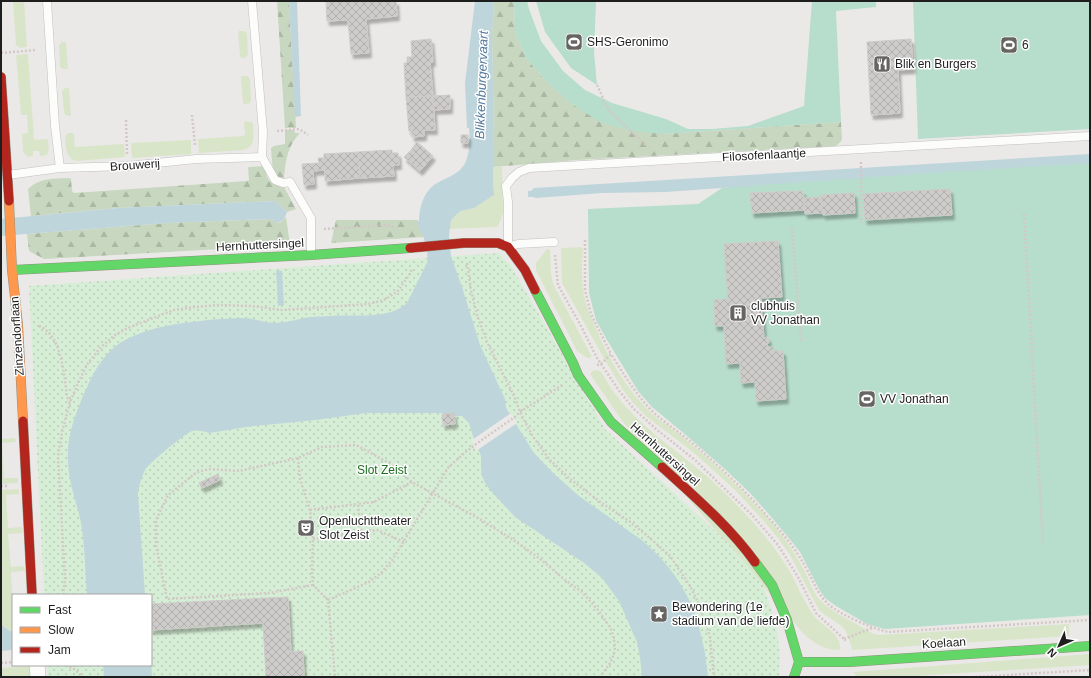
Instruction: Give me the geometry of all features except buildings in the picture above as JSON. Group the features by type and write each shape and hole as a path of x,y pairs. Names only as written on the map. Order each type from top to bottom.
{"street":[{"name":"Zinzendorflaan","path":"1,77 10,211 8,249 12,270 18,325 32,594"},
{"name":"Hernhuttersingel","path":"12,270 311,255 464,243 498,243 508,247 525,270 578,374 611,422 706,506 745,548 772,584 788,620 799,662"},
{"name":"Koelaan","path":"799,662 848,662 1090,646"},
{"path":"794,677 799,662"},
{"path":"37,666 38,677"}],"lane":[{"path":"46,1 60,168"},
{"path":"252,1 263,132 262,157 275,180 283,183 290,182 311,218 311,255"},
{"name":"Filosofenlaantje","path":"508,247 508,202 506,186 519,172 529,168 1090,136"},
{"name":"Brouwerij","path":"7,175 60,168 128,166 196,160 262,157"},
{"name":"Hernhuttersingel","path":"508,247 518,244 554,242"}],"path":[{"path":"1,53 50,48"},
{"path":"597,85 609,110 652,151"},
{"path":"192,115 196,160"},
{"path":"126,120 128,166"},
{"path":"263,132 299,129 308,135"},
{"path":"861,157 861,223"},
{"path":"1024,214 1044,545"},
{"path":"311,229 337,229 387,225 400,228"},
{"path":"792,227 801,342"},
{"path":"584,240 585,290 591,314 611,354 631,385 655,413 696,446 728,475 766,514 788,540 806,568 818,594 829,605 872,628 888,632 1090,620"},
{"path":"554,242 558,285 601,364 611,354"},
{"path":"464,243 471,290 477,315 487,342 532,435 549,459 570,479 603,504 629,521 651,538 670,556 690,586 698,602 710,637 714,677"},
{"path":"63,594 65,579 58,457 62,432 70,402 88,363 101,347 115,335 130,327 174,310 218,305 251,306 282,310 368,304 384,300 397,292 408,277 425,247"},
{"path":"18,325 38,325 48,332 55,343 63,366 67,397 70,402"},
{"path":"328,600 369,582 381,573 393,559 404,542 448,468 472,447 515,418 520,412 578,374"},
{"path":"312,585 269,593 168,599 156,545 156,520 168,495 197,472 210,469 239,471 298,458 322,447 356,445 389,463 412,482 478,518 512,540 539,558 582,592 598,610 611,629 614,639 612,662 600,677"},
{"path":"298,458 300,479 310,510 313,539 312,585 328,600 335,677"},
{"path":"310,510 374,502 412,482"},
{"path":"358,504 361,533"},
{"path":"313,539 377,530 404,542"},
{"path":"844,639 872,628"},
{"path":"1,663 12,662"},
{"path":"69,666 74,668 83,677"},
{"path":"975,677 1090,670"}],"green space":[{"path":"13,1 24,1 27,47 19,48 18,45 16,46"},
{"path":"277,1 289,1 296,128 285,128"},
{"path":"494,1 514,1 515,31 526,58 546,81 570,103 663,134 841,122 842,140 836,146 577,160 493,167 494,140 492,33"},
{"path":"514,1 527,1 541,41 563,71 585,90 612,103 666,119 688,129 748,126 804,106 812,1 876,1 876,7 836,11 841,122 663,134 631,131 600,122 570,103 546,81 526,58 515,31"},
{"name":"SHS-Geronimo","path":"536,1 596,1 594,52 597,85 571,68 545,32"},
{"name":"6","path":"913,1 1090,1 1090,129 918,139"},
{"path":"239,31 244,31 247,33 248,54 245,58 241,58 240,56"},
{"path":"62,42 66,42 68,69 63,69 60,67 59,45"},
{"path":"28,54 34,138 35,140 48,139 49,149 47,155 40,156 39,151 33,151 33,156 28,157 23,152 22,134 28,133 27,115 21,115 16,55"},
{"path":"242,76 247,76 250,79 251,100 248,104 243,103"},
{"path":"65,88 69,88 71,116 64,113 62,91"},
{"path":"245,121 253,124 254,136 250,146 243,150 199,153 198,139 243,136 245,134"},
{"path":"285,130 294,130 295,133 300,133 292,143 284,178 281,179 273,173 271,148 285,144"},
{"path":"68,133 74,134 75,147 124,144 125,157 77,161 73,160 68,155 66,148 65,136"},
{"path":"191,140 191,154 132,158 131,143"},
{"name":"VV Jonathan","path":"1090,157 1090,615 885,629 867,624 836,606 825,598 820,591 800,552 750,493 726,470 652,407 638,391 596,320 589,293 588,209 698,204 722,188 818,177"},
{"path":"264,166 268,179 275,185 284,187 296,209 287,212 275,201 118,208 31,216 28,189 38,182 48,179 70,178 72,191 74,193 247,181 249,180 249,167"},
{"path":"493,167 502,167 503,213 497,227 449,229 451,220 457,214 461,211 474,208 494,195"},
{"path":"286,217 290,245 44,259 29,251 27,234 166,223 272,219 276,223 281,222"},
{"path":"336,220 418,220 419,227 424,237 331,243"},
{"path":"581,247 583,249 582,283 587,308 606,351 619,373 634,394 650,412 682,436 717,467 771,521 792,549 819,599 830,609 870,632 879,635 1069,624 1069,636 853,650 845,630 819,610 790,555 760,517 736,491 693,452 647,417 623,390 562,283 561,249"},
{"path":"547,249 550,250 553,284 592,356 590,358 587,358 577,351 536,270 536,263"},
{"name":"Slot Zeist","path":"499,253 511,266 606,430 728,543 763,585 776,623 780,655 779,677 48,677 47,666 152,666 152,594 44,594 29,286"},
{"path":"596,370 602,373 622,403 644,425 711,480 757,527 789,570 812,613 838,638 840,650 820,646 804,634 623,422 590,374"},
{"path":"1,433 2,439 15,438 16,442 2,443 4,478 18,478 18,483 1,484"},
{"path":"19,489 19,494 6,495 8,528 22,527 22,533 8,534 11,567 24,566 25,571 11,572 12,631 1,625 1,490"},
{"path":"1090,654 1090,665 899,677 857,677 853,672"},
{"path":"32,666 31,677 1,677 1,668"}],"water":[{"path":"289,1 297,1 301,116 295,117"},
{"name":"Blikkenburgervaart","path":"475,1 494,1 492,33 494,195 474,208 461,211 451,220 449,236 451,256 480,345 505,399 506,408 534,453 554,474 579,496 643,541 669,568 678,580 691,603 698,622 705,653 708,677 642,677 637,642 619,601 602,578 584,563 515,517 491,491 482,476 481,456 469,423 462,416 454,416 454,413 366,413 316,420 253,426 209,433 197,430 192,431 166,450 153,462 145,470 140,482 138,494 145,594 87,594 82,532 70,478 68,446 71,429 83,396 101,361 116,346 129,338 168,326 230,318 248,318 274,323 288,322 310,317 371,315 391,312 407,303 427,263 424,237 419,227 417,227 424,197 434,185 458,172 466,161 469,147 469,128 467,128 465,83"},
{"path":"1090,154 1090,163 666,192 602,193 536,198 528,197 528,191 531,191 534,188"},
{"path":"275,201 287,212 280,222 275,223 272,219 166,223 1,236 1,219 118,208"},
{"path":"276,271 282,271 284,305 278,306"},
{"path":"1,625 12,631 12,650 1,651"},
{"path":"103,666 151,666 152,677 104,677"}],"pier":[{"path":"511,413 517,423 476,451 472,440"}],"traffic: fast":[{"path":"12,270 311,255 410,248"},
{"path":"535,290 578,375 611,422 662,467"},
{"path":"755,562 772,585 787,620 799,662 794,677"},
{"path":"799,662 849,662 1090,646"}],"traffic: slow":[{"path":"9,201 12,270 18,325 23,421"}],"traffic: jam":[{"path":"1,77 9,201"},
{"path":"410,248 464,243 498,243 508,247 525,270 535,290"},
{"path":"23,421 32,594"},
{"path":"662,467 723,524 755,562"}],"place":[{"name":"SHS-Geronimo","path":"574,42"},
{"name":"6","path":"1009,45"},
{"name":"Blik en Burgers","path":"882,64"},
{"name":"clubhuis VV Jonathan","path":"738,313"},
{"name":"VV Jonathan","path":"867,399"},
{"name":"Openluchttheater Slot Zeist","path":"306,528"},
{"name":"Bewondering (1e stadium van de liefde)","path":"659,614"}]}
